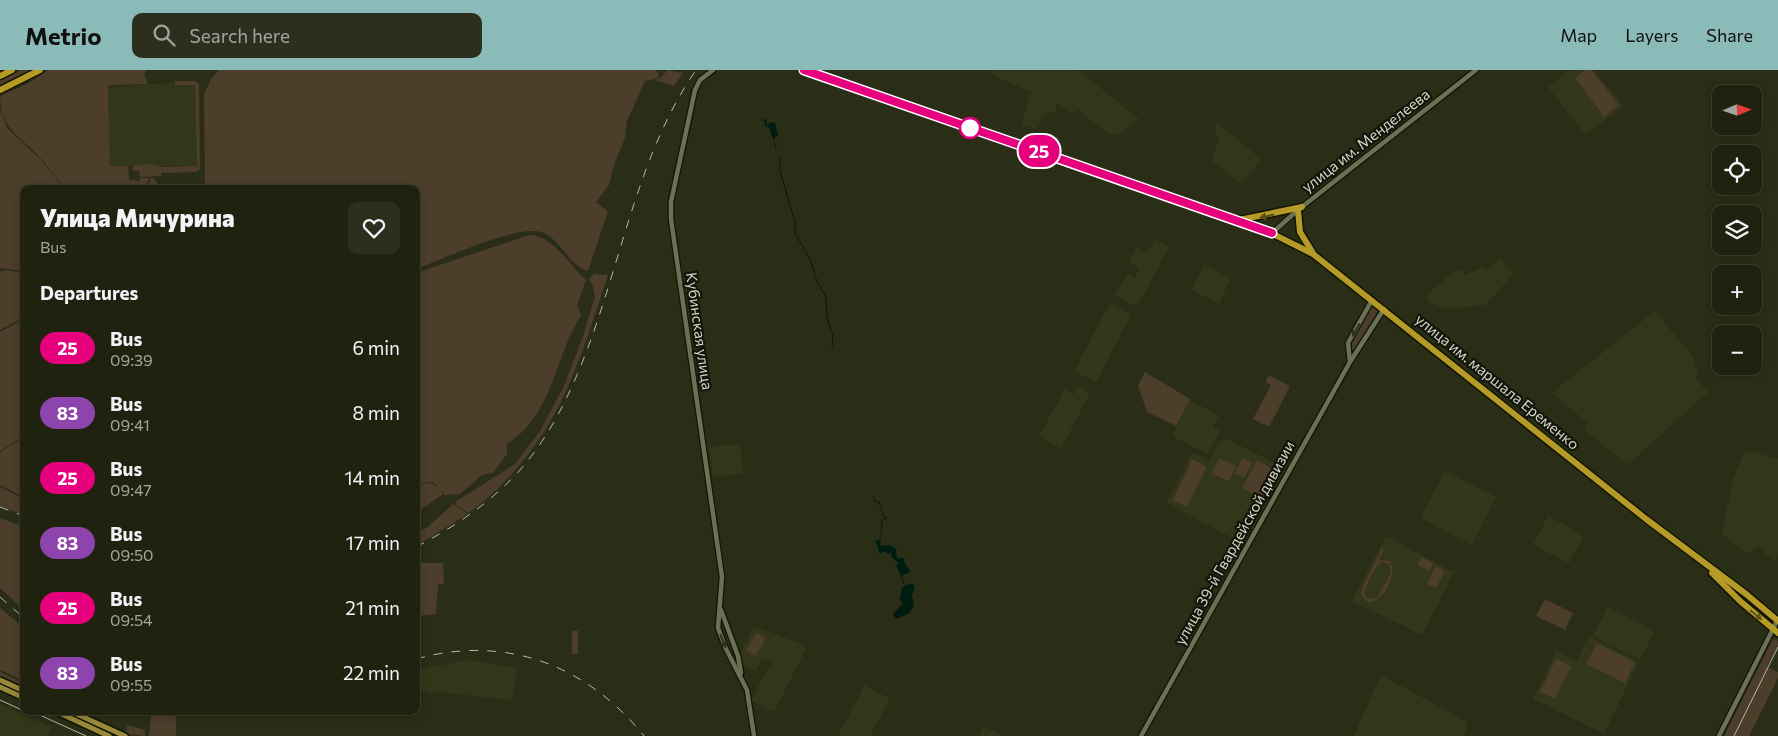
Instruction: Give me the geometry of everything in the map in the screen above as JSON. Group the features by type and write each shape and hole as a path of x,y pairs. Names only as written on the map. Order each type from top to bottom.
{"highway":[{"path":"0,76 12,70"},
{"path":"0,90 40,70"},
{"name":"улица им. маршала Еременко","path":"804,70 1272,233 1313,254 1778,621"},
{"path":"1231,219 1250,219 1300,209 1300,232 1313,254"},
{"name":"улица им. маршала Еременко","path":"1699,560 1740,601 1775,631"},
{"path":"1740,601 1746,594"}],"main road":[{"name":"Кубинская улица","path":"713,70 700,80 693,98 671,210 706,473 722,577 718,621 720,637 748,692 754,736"},
{"name":"улица им. Менделеева","path":"1272,233 1476,70"},
{"name":"улица 39-й Гвардейской дивизии","path":"1350,362 1348,343 1372,300"},
{"name":"улица 39-й Гвардейской дивизии","path":"1142,736 1350,362 1384,309"},
{"name":"Кубинская улица","path":"720,603 724,621 738,656 741,676"},
{"path":"1719,736 1775,631 1778,621"},
{"path":"0,680 20,689"},
{"path":"0,687 20,696"},
{"path":"64,715 107,735 125,736"},
{"path":"76,715 107,735"}],"shaded area":[{"path":"21,70 33,70 0,85 0,80"},
{"path":"48,70 146,70 144,75 148,84 110,85 108,87 110,166 128,166 129,180 140,181 140,178 149,178 146,185 63,185 41,159 13,132 4,117 0,96 29,83"},
{"path":"219,70 656,70 659,74 658,78 645,81 627,121 625,138 614,165 609,185 596,202 608,211 588,271 576,264 552,238 535,231 520,232 482,243 420,267 420,185 205,185 204,94 211,79"},
{"path":"667,70 683,73 674,86 655,80 662,77"},
{"path":"993,70 1078,70 1139,119 1136,122 1134,120 1120,135 1112,133 1110,135 1077,109 1072,114 1057,104 1055,112 1045,114 1037,129 1021,125 1031,92 991,74"},
{"path":"1570,70 1594,70 1623,106 1586,135 1548,87"},
{"path":"1585,70 1591,70 1619,105 1604,117 1575,78"},
{"path":"175,81 195,81 199,84 200,169 197,172 161,173 161,176 140,177 139,171 133,171 133,166 150,164 162,167 197,166 195,85 175,85"},
{"path":"195,81 197,166 110,166 108,87"},
{"path":"0,108 7,128 41,160 62,185 20,185 20,270 0,268"},
{"path":"761,119 767,120 767,126 770,122 775,123 778,136 774,138 775,145 769,128 764,125 765,122"},
{"path":"1217,123 1261,159 1242,184 1212,161 1219,138 1215,132 1215,125"},
{"path":"151,178 155,179 158,185 148,185"},
{"path":"529,235 546,240 553,245 586,280 577,305 581,315 572,332 552,384 535,417 523,432 507,444 507,454 493,473 482,475 460,494 445,495 433,482 420,483 420,272"},
{"path":"1155,239 1169,247 1137,307 1115,295 1127,274 1135,278 1140,268 1129,262 1136,247 1147,252"},
{"path":"1500,258 1514,274 1485,305 1446,309 1428,302 1427,295 1452,273 1460,269 1465,275 1482,267 1486,271"},
{"path":"1204,265 1231,278 1219,304 1192,290"},
{"path":"6,270 20,272 20,319 0,330 0,272"},
{"path":"594,274 608,275 585,344 559,406 542,435 522,462 498,488 469,513 457,506 455,502 515,464 540,431 564,386 583,336 595,296 589,279"},
{"path":"1110,303 1131,315 1096,382 1074,371"},
{"path":"1373,303 1379,309 1354,351 1352,350 1352,342"},
{"path":"1655,311 1695,360 1692,363 1699,371 1694,376 1708,392 1626,466 1624,462 1584,429 1588,423 1552,393"},
{"path":"20,321 20,438 0,451 0,332"},
{"path":"1145,372 1190,399 1176,426 1147,412 1138,386"},
{"path":"1269,375 1290,386 1269,427 1253,419 1271,385 1265,382"},
{"path":"1078,386 1090,393 1061,449 1049,443 1040,434 1065,389 1073,395"},
{"path":"1189,400 1219,415 1213,427 1220,430 1208,454 1172,436"},
{"path":"1225,438 1281,466 1242,543 1166,503 1192,452 1209,461 1219,441 1222,443"},
{"path":"20,440 20,495 0,485 0,452"},
{"path":"740,444 743,473 713,477 709,447"},
{"path":"1746,450 1778,459 1778,552 1776,562 1758,547 1747,554 1722,534 1733,479"},
{"path":"1219,458 1236,466 1229,481 1212,474"},
{"path":"1242,458 1252,463 1244,478 1235,473"},
{"path":"1192,459 1207,467 1187,507 1173,500"},
{"path":"1257,460 1276,471 1261,498 1242,488"},
{"path":"1445,471 1496,497 1472,545 1420,518"},
{"path":"430,483 438,487 443,494 420,510 420,484"},
{"path":"0,487 20,497 20,514 0,506"},
{"path":"453,504 468,514 420,544 420,531 428,527"},
{"path":"1548,516 1581,534 1583,537 1569,563 1533,545"},
{"path":"0,518 20,526 20,606 0,588"},
{"path":"881,534 880,546 890,545 896,549 897,558 905,558 904,561 910,572 901,576 896,566 898,563 891,556 891,551 889,554 883,551 880,554 875,539 879,541"},
{"path":"1386,536 1454,572 1422,635 1352,601"},
{"path":"1382,548 1384,549 1379,560 1389,561 1392,566 1391,579 1388,586 1379,598 1368,602 1361,595 1362,588","holes":["1383,562 1389,564 1391,572 1378,597 1368,599 1365,591 1374,571"]},
{"path":"1421,557 1433,563 1429,571 1418,565"},
{"path":"420,563 443,563 444,584 438,584 436,614 420,616"},
{"path":"1436,566 1445,571 1436,588 1427,584"},
{"path":"910,584 915,585 912,596 914,606 908,614 896,619 893,614 903,603 900,600 902,587"},
{"path":"1545,599 1573,613 1565,630 1536,616"},
{"path":"1608,607 1655,631 1640,660 1593,636"},
{"path":"0,608 20,625 20,679 0,670"},
{"path":"754,626 801,644 806,649 774,712 751,700 769,666 771,667 773,663 762,658 755,671 743,665 740,654"},
{"path":"572,631 578,631 578,654 572,654"},
{"path":"756,633 766,638 756,656 746,651"},
{"path":"1588,636 1639,662 1604,734 1533,699 1556,651 1577,661"},
{"path":"1773,639 1778,641 1778,646 1767,667 1778,672 1778,678 1749,736 1724,736"},
{"path":"1597,643 1635,662 1625,683 1586,664"},
{"path":"1556,659 1571,666 1555,699 1540,692"},
{"path":"468,660 517,668 513,700 420,690 420,669"},
{"path":"0,672 20,681 20,685 0,676"},
{"path":"1381,675 1466,721 1467,727 1463,736 1354,736"},
{"path":"865,685 890,699 870,736 838,736"},
{"path":"0,704 20,713 20,715 24,715 51,727 47,736 0,736"},
{"path":"151,715 176,717 176,736 149,736"},
{"path":"127,725 145,730 145,736 126,734"},
{"path":"984,726 1002,736 979,736"}],"waterway":[{"path":"775,145 776,149"},
{"path":"780,158 780,171 795,222 795,233 811,261 817,282 826,297 827,319 833,335 832,347"},
{"path":"873,496 875,502 879,502 883,515 887,518 882,520 881,534"},
{"path":"901,576 905,586"}],"tram line":[{"path":"1734,736 1778,647"},
{"path":"0,700 20,709"},
{"path":"40,715 86,736"}],"railway":[{"path":"420,545 470,514 508,483 541,443 559,413 589,345 652,153 676,102 696,70"},
{"path":"0,507 20,514"},
{"path":"0,597 20,614"},
{"path":"420,658 449,652 481,650 512,654 542,662 570,674 597,690 621,711 644,736"}],"bus line":[{"name":"25","path":"804,70 1272,233"}]}
